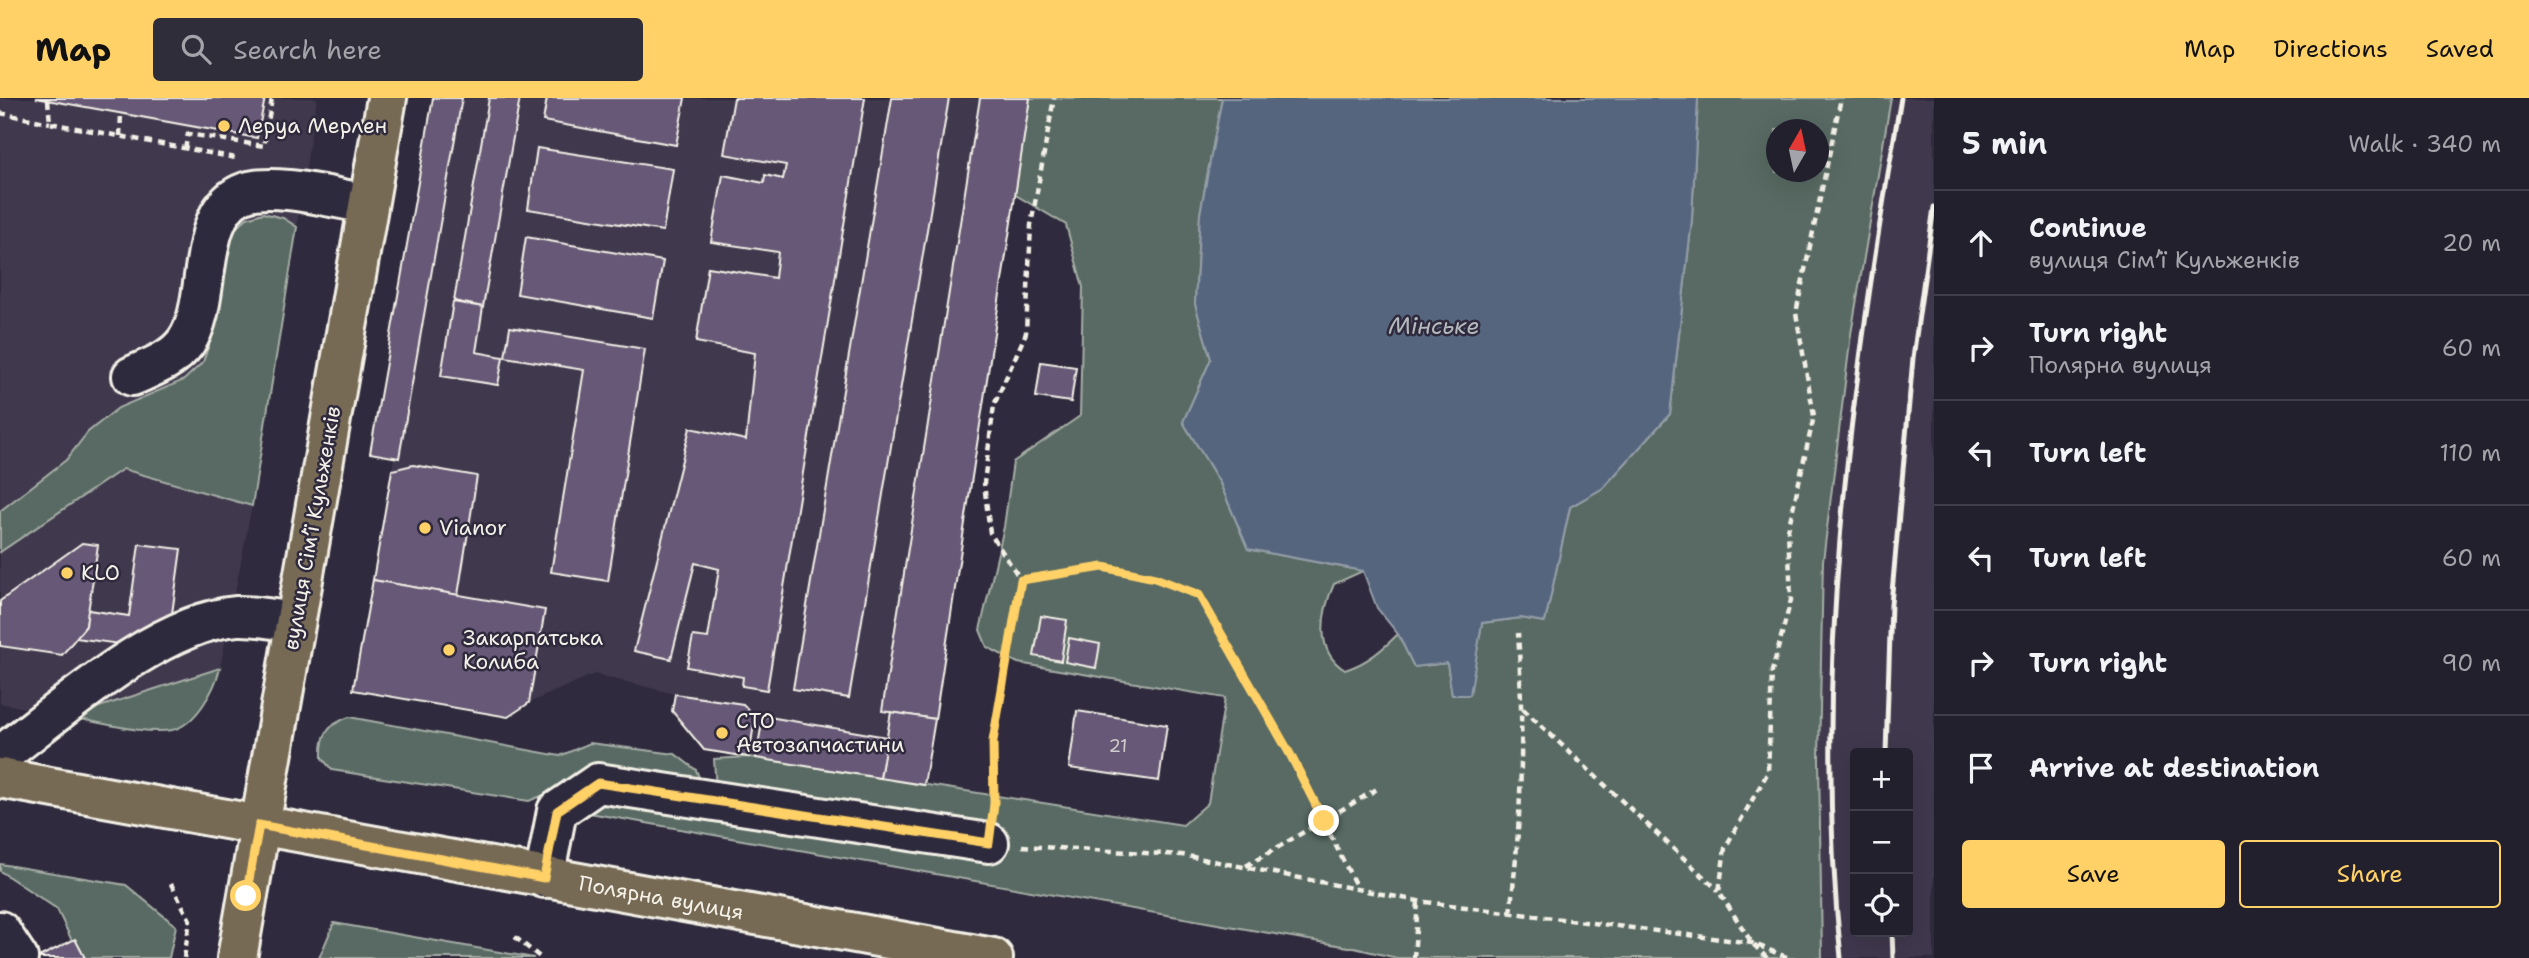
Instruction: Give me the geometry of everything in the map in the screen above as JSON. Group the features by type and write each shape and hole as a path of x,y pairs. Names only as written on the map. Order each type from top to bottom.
{"main road":[{"name":"вулиця Сімʼї Кульженків","path":"237,958 387,98"},
{"name":"Полярна вулиця","path":"0,778 993,958"}],"lane":[{"path":"132,376 168,360 187,341 214,228 227,205 241,193 267,189 368,204"},
{"path":"0,756 133,657 194,627 233,616 295,622"},
{"path":"544,878 557,811 598,783 999,844"},
{"path":"0,931 18,958"}],"path":[{"path":"186,149 188,134 264,146 272,98"},
{"path":"1055,98 1031,225 1026,333 994,405 984,483 990,533 1021,580 993,741 994,804 999,844 1182,855 1418,901 1752,943 1789,958"},
{"path":"1719,892 1725,848 1768,772 1772,671 1791,600 1788,530 1814,416 1796,313 1841,98"},
{"path":"48,100 50,123"},
{"path":"0,113 241,159"},
{"path":"120,136 121,114"},
{"path":"1021,580 1103,567 1155,578 1199,595 1290,754 1357,888"},
{"path":"1510,913 1520,836 1523,708 1518,633"},
{"path":"1523,708 1719,892 1752,943 1767,958"},
{"path":"1245,867 1377,789"},
{"path":"171,884 190,919 184,958"},
{"path":"1414,958 1418,901"},
{"path":"515,937 541,958"}],"shaded area":[{"path":"0,98 317,98 252,506 220,668 68,717 0,703"},
{"path":"433,98 1030,98 924,785 704,750 672,711 675,694 594,674 529,703 508,717 353,690 394,458 370,453"},
{"path":"1891,98 1934,98 1934,958 1822,958 1819,759 1823,561 1851,334"}],"green space":[{"path":"1030,98 1222,98 1200,214 1195,304 1211,359 1183,422 1220,483 1248,549 1363,571 1334,584 1326,607 1323,631 1325,643 1335,662 1345,670 1360,664 1398,634 1414,667 1447,663 1452,695 1469,695 1482,623 1521,618 1545,622 1570,507 1603,488 1670,414 1692,219 1698,98 1891,98 1851,334 1823,561 1819,759 1822,958 1397,958 1354,948 578,811 582,803 716,789 714,759 749,757 1183,825 1208,803 1225,698 1018,663 987,647 980,630 1004,527 1013,462 1080,416 1083,287 1066,225 1014,194"},
{"path":"263,213 283,218 297,227 252,506 123,469 0,552 0,511 66,460 88,432 118,408 184,380 203,362 211,339 228,235 247,218"},
{"path":"220,668 203,705 189,721 172,730 134,729 68,717"},
{"path":"349,717 560,756 590,743 675,754 696,770 704,789 592,775 529,801 332,770 322,758 324,737 331,727"},
{"path":"0,864 126,885 176,926 169,958 80,958 57,909 0,871"},
{"path":"334,923 534,958 319,958"}],"water":[{"name":"Мінське","path":"1222,98 1698,98 1692,219 1670,414 1603,488 1570,507 1545,622 1521,618 1482,623 1470,695 1452,695 1447,663 1414,667 1398,634 1377,608 1363,571 1248,549 1220,483 1183,422 1211,359 1195,304 1200,214"}],"building":[{"name":"Леруа Мерлен","path":"36,98 265,98 257,138"},
{"path":"433,98 462,98 399,458 370,453"},
{"path":"489,98 520,98 483,307 454,301"},
{"path":"547,98 685,98 676,145 543,121"},
{"path":"734,98 865,98 767,690 742,686 743,677 687,667 693,636 708,638 719,569 695,563 671,659 634,651 690,428 746,440 755,353 696,342 708,267 775,278 778,252 711,242 723,175 764,183 765,175 783,179 786,165 724,154"},
{"path":"892,98 949,98 849,698 793,689"},
{"path":"980,98 1030,98 935,719 882,711"},
{"path":"537,148 673,169 663,231 528,209"},
{"path":"526,237 663,261 653,318 517,294"},
{"path":"453,302 483,307 476,352 503,357 498,385 441,376"},
{"path":"510,327 645,349 608,581 551,572 584,370 505,357"},
{"path":"1041,362 1076,367 1071,402 1036,397"},
{"name":"Vianor","path":"413,465 477,476 458,595 373,580 392,470"},
{"name":"KLO","path":"82,543 98,545 86,626 62,655 0,646 0,601"},
{"path":"139,544 181,549 165,664 118,657 120,644 76,638 86,626 88,610 129,616"},
{"name":"Закарпатська Колиба","path":"373,580 545,610 529,703 508,717 353,690"},
{"path":"1041,616 1067,620 1061,661 1034,656"},
{"path":"1069,638 1100,644 1096,668 1065,662"},
{"name":"СТО Автозапчастини","path":"675,694 743,704 755,717 749,757 704,750 672,711"},
{"path":"1077,711 1167,725 1159,781 1069,768"},
{"path":"891,712 935,719 924,785 880,778"},
{"path":"763,716 887,737 880,778 756,758"},
{"path":"75,939 85,958 37,958"}],"railway":[{"path":"1841,958 1833,850 1831,742 1841,526 1866,312 1901,98"},
{"path":"1886,748 1891,604 1913,358 1934,207"},
{"path":"1892,937 1893,958"}],"place":[{"name":"Леруа Мерлен","path":"224,126"},
{"name":"Vianor","path":"425,528"},
{"name":"KLO","path":"67,573"},
{"name":"Закарпатська Колиба","path":"449,650"},
{"name":"СТО Автозапчастини","path":"722,733"}],"route":[{"path":"246,896 259,825 544,878 557,811 598,783 989,843 994,804 993,741 1007,673 1021,580 1103,567 1155,578 1199,595 1290,754 1324,821"}]}
